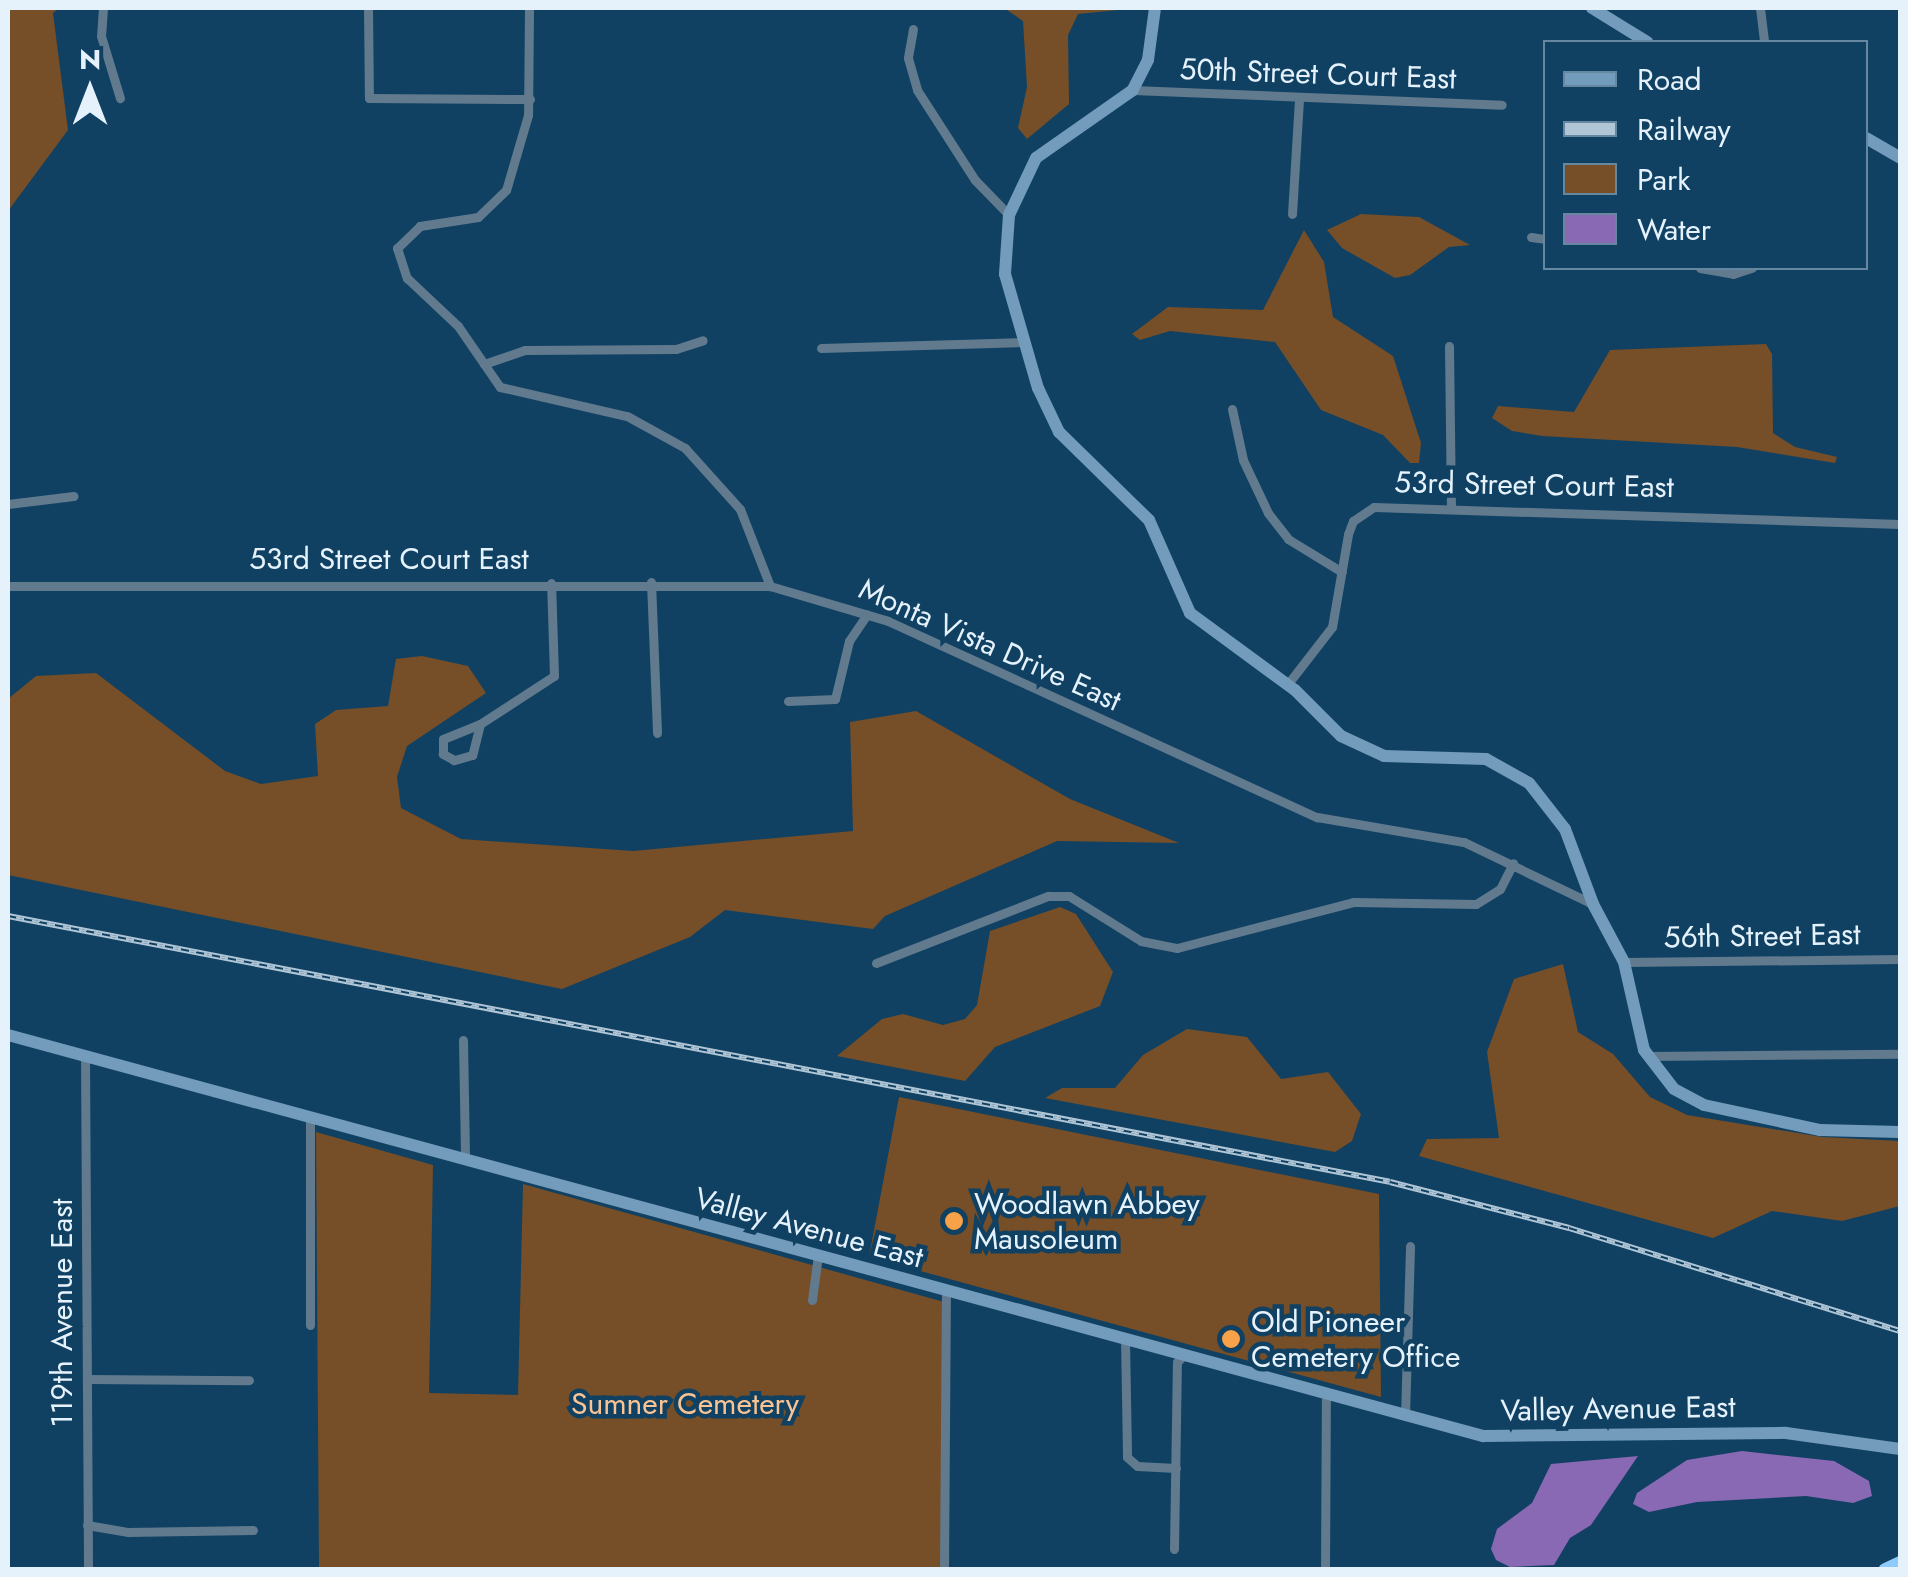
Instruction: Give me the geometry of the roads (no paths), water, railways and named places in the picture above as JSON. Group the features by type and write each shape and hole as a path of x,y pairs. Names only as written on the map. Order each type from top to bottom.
{"highway":[{"path":"1885,1570 1900,1563"}],"main road":[{"path":"1154,8 1148,60 1133,90 1036,158 1010,215 1003,262 1023,342 1058,432 1149,520 1182,602 1218,639 1287,685 1362,749 1400,758 1469,756 1518,773 1565,829 1593,904 1624,962 1647,1056 1674,1089 1704,1106 1820,1130 1900,1132"},
{"path":"1592,8 1644,40"},
{"path":"1868,139 1900,158"},
{"name":"Valley Avenue East","path":"8,1035 1405,1416 1510,1438 1786,1433 1900,1449"}],"street":[{"path":"103,8 102,36 120,98"},
{"path":"368,8 369,98 530,99"},
{"path":"528,8 530,99 516,169 497,203 470,220 420,226 397,248 407,278 441,306 505,390 627,416 684,448 740,509 770,586"},
{"path":"1760,8 1764,40"},
{"path":"913,29 908,58 917,90 975,180 1010,215"},
{"name":"50th Street Court East","path":"1133,90 1502,104"},
{"path":"1292,214 1299,99"},
{"path":"1530,237 1543,238"},
{"path":"1711,270 1733,274 1746,270"},
{"path":"484,364 525,350 676,349 703,340"},
{"path":"820,348 1023,342"},
{"path":"1450,346 1451,508"},
{"path":"1232,409 1243,460 1268,513 1288,539 1342,572"},
{"path":"8,504 74,496"},
{"name":"53rd Street Court East","path":"1287,685 1332,627 1348,534 1362,513 1384,505 1900,524"},
{"path":"651,582 657,732"},
{"name":"53rd Street Court East","path":"8,586 651,582 770,586"},
{"path":"480,724 472,755 454,760 444,754 443,739 480,724 554,676 551,583"},
{"name":"Monta Vista Drive East","path":"770,586 867,614 1316,816 1464,842 1593,904"},
{"path":"788,701 835,699 849,641 867,614"},
{"path":"876,962 1048,896 1068,896 1141,941 1178,948 1353,902 1476,904 1500,889 1513,863"},
{"name":"56th Street East","path":"1624,962 1900,959"},
{"path":"462,1040 465,1159"},
{"path":"1647,1056 1900,1054"},
{"name":"119th Avenue East","path":"85,1056 88,1570"},
{"path":"310,1118 310,1325"},
{"path":"1405,1416 1410,1246"},
{"path":"812,1300 818,1255"},
{"path":"944,1570 946,1291"},
{"path":"1124,1340 1127,1457 1137,1466 1176,1468"},
{"path":"1174,1549 1177,1362 1184,1355"},
{"path":"88,1379 249,1380"},
{"path":"1325,1570 1326,1394"},
{"path":"87,1525 128,1532 253,1530"}],"water":[{"path":"1742,1451 1834,1461 1869,1481 1872,1496 1853,1503 1806,1496 1697,1502 1649,1512 1633,1504 1637,1493 1687,1460"},
{"path":"1638,1456 1591,1525 1570,1538 1554,1565 1510,1567 1496,1560 1491,1549 1497,1529 1532,1503 1551,1464"}],"railway":[{"path":"8,916 1390,1182 1569,1228 1900,1331"}],"place":[{"name":"Woodlawn Abbey Mausoleum","path":"954,1221"},
{"name":"Old Pioneer Cemetery Office","path":"1231,1339"}],"park label":[{"name":"Sumner Cemetery","path":"685,1404"}]}
